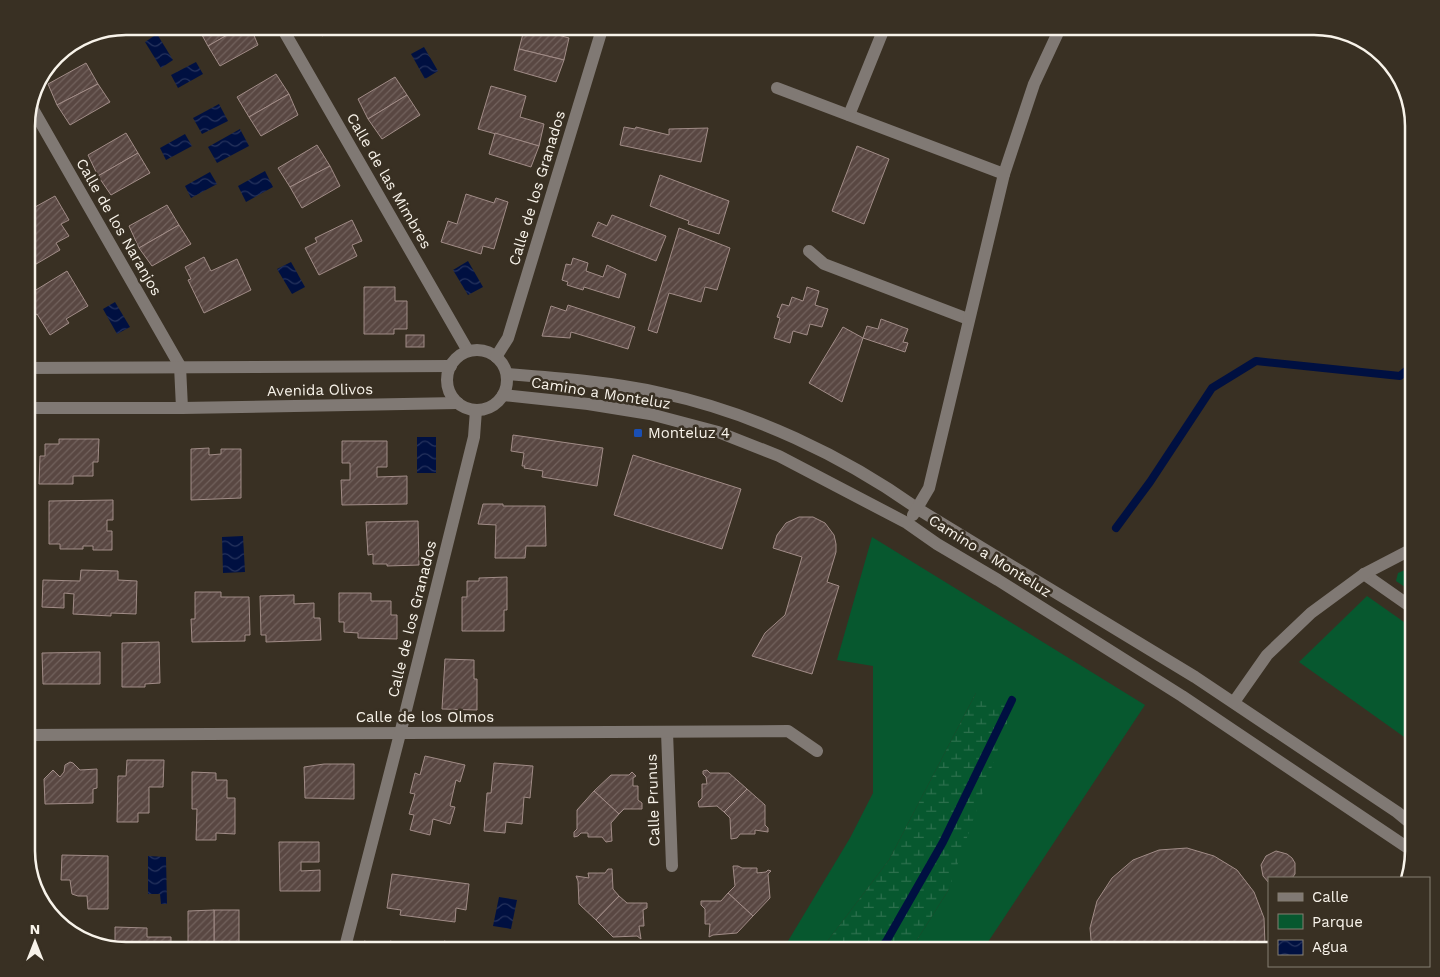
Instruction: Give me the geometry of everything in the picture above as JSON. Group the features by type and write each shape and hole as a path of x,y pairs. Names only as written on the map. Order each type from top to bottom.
{"street":[{"name":"Calle de las Mimbres","path":"286,35 468,351"},
{"name":"Calle de los Granados","path":"496,357 508,338 600,35"},
{"path":"849,115 881,35"},
{"path":"908,523 918,509 928,488 1004,174 1034,84 1057,35"},
{"path":"778,88 1004,174"},
{"name":"Calle de los Naranjos","path":"36,114 180,366"},
{"path":"809,251 824,264 968,319"},
{"path":"477,350 487,352 496,357 503,364 507,374 503,395 491,406 476,410 458,403 449,391 447,384 448,374 455,360 468,351 477,350"},
{"path":"180,366 182,408"},
{"name":"Avenida Olivos","path":"35,368 451,366"},
{"name":"Camino a Monteluz","path":"507,374 590,382 661,392 722,409 788,435 838,459 887,486 918,509 1234,702 1405,819"},
{"name":"Camino a Monteluz","path":"503,395 588,404 650,414 718,432 779,456 908,523 937,544 998,580 1182,696 1405,846"},
{"name":"Avenida Olivos","path":"35,408 182,408 458,403"},
{"name":"Calle de los Granados","path":"346,942 474,436 476,410"},
{"path":"1234,702 1267,655 1311,613 1364,574 1405,553"},
{"path":"1364,574 1405,603"},
{"name":"Calle de los Olmos","path":"35,735 788,731 817,752"},
{"name":"Calle Prunus","path":"666,732 672,866"}],"green space":[{"path":"872,537 1145,705 988,942 916,942 949,889 976,693 889,860 827,942 787,942 850,838 873,793 873,666 837,660"},
{"path":"1405,570 1405,587 1396,581 1398,573"},
{"path":"1367,596 1405,623 1405,738 1299,662"},
{"path":"976,693 1012,709 949,889 916,942 827,942 889,860"}],"water":[{"path":"158,35 173,60 161,68 145,42"},
{"path":"424,47 438,71 425,79 411,54"},
{"path":"196,62 203,74 178,88 171,75"},
{"path":"219,104 228,121 202,134 193,118"},
{"path":"240,129 249,146 217,163 208,147"},
{"path":"185,134 192,146 166,160 160,148"},
{"path":"265,171 273,187 246,202 238,186"},
{"path":"210,172 217,184 191,198 185,186"},
{"path":"468,261 483,287 468,295 453,270"},
{"path":"291,262 305,287 292,294 277,269"},
{"path":"115,302 130,327 117,334 103,309"},
{"path":"417,437 436,437 436,473 417,473"},
{"path":"243,536 245,572 223,573 222,537"},
{"path":"148,856 166,857 167,904 161,904 160,894 148,894"},
{"path":"499,897 517,900 511,929 493,926"}],"building":[{"path":"202,35 227,35 208,46"},
{"path":"227,35 254,35 258,45 220,66 208,46"},
{"path":"523,35 558,35 569,38 564,60 519,49"},
{"path":"519,49 564,60 556,82 514,70"},
{"path":"86,63 98,84 57,105 48,84"},
{"path":"276,74 289,94 249,117 237,97"},
{"path":"395,77 407,95 368,119 358,99"},
{"path":"98,84 110,102 70,125 57,105"},
{"path":"491,86 526,96 520,117 544,124 539,146 478,129"},
{"path":"289,94 298,115 261,136 249,117"},
{"path":"407,95 420,115 382,139 368,119"},
{"path":"624,127 635,129 636,127 669,135 669,129 708,128 701,162 620,145"},
{"path":"126,133 138,153 98,176 88,155"},
{"path":"495,133 539,146 531,167 489,154"},
{"path":"317,145 330,166 290,187 278,168"},
{"path":"857,146 889,159 864,224 832,211"},
{"path":"138,153 150,173 111,195 98,176"},
{"path":"330,166 340,186 302,208 290,187"},
{"path":"660,175 729,201 719,234 688,224 689,221 650,206"},
{"path":"466,194 494,203 496,198 508,202 494,249 483,246 481,254 441,242 448,221 457,224"},
{"path":"55,196 69,220 61,224 69,236 56,243 60,250 35,265 35,207"},
{"path":"167,205 179,225 139,248 129,226"},
{"path":"612,215 666,236 656,261 592,236 598,222 607,226"},
{"path":"352,220 362,241 352,245 357,256 319,275 305,248 317,242 315,238"},
{"path":"179,225 191,244 152,266 139,248"},
{"path":"679,228 730,248 717,290 705,287 701,302 669,293 657,333 648,330"},
{"path":"204,257 211,271 237,259 251,290 204,313 188,280 191,279 185,267"},
{"path":"573,258 588,263 586,271 603,277 607,265 626,274 619,298 584,287 583,290 567,285 568,282 562,280 566,264 571,265"},
{"path":"67,271 88,306 66,319 69,323 50,335 37,314 35,315 35,291"},
{"path":"364,287 395,287 395,301 407,301 407,329 394,329 394,334 364,334"},
{"path":"807,287 819,291 815,305 828,309 822,327 810,324 807,335 793,331 790,343 774,338 780,318 777,317 782,304 789,306 792,297 803,301"},
{"path":"568,305 635,327 628,349 571,332 570,338 542,336 551,306 566,311"},
{"path":"881,319 908,329 903,342 908,343 905,352 863,338 867,326 878,329"},
{"path":"843,327 863,338 842,402 809,383"},
{"path":"406,335 424,335 424,347 406,347"},
{"path":"513,435 603,448 597,486 542,477 543,471 524,468 525,466 522,466 524,453 511,451"},
{"path":"59,439 99,439 98,462 93,462 93,476 73,476 73,484 39,484 40,456 45,456 45,444 59,444"},
{"path":"342,441 387,441 387,467 377,467 377,477 407,476 407,504 342,505 341,480 350,480 350,463 342,463"},
{"path":"209,448 209,455 221,454 221,449 241,449 241,498 191,500 191,449"},
{"path":"633,455 741,489 722,549 614,515"},
{"path":"113,500 113,520 107,520 107,531 112,531 112,550 93,550 93,546 83,546 83,549 60,549 60,544 49,544 49,501"},
{"path":"483,504 545,506 546,546 526,546 525,558 495,558 496,525 478,524"},
{"path":"799,517 813,517 825,523 834,535 836,544 836,552 827,582 839,586 812,674 752,656 765,633 785,615 802,557 773,548 777,535 786,523"},
{"path":"418,521 419,565 387,566 387,564 373,564 373,554 368,555 366,522"},
{"path":"81,570 118,571 118,580 137,581 136,614 111,613 111,616 73,614 74,594 64,593 64,608 42,607 43,580 80,581"},
{"path":"507,577 507,610 504,610 504,631 462,631 462,597 467,597 467,581 479,581 479,578"},
{"path":"195,592 221,592 221,597 249,597 250,635 245,635 245,641 192,642 191,619 195,619"},
{"path":"339,593 371,593 371,601 391,601 391,615 397,615 397,639 358,638 358,633 344,632 344,622 339,622"},
{"path":"294,595 294,604 314,603 314,618 320,618 321,640 266,642 266,635 261,635 260,596"},
{"path":"159,642 160,683 145,684 145,687 122,687 122,643"},
{"path":"100,652 100,684 43,684 42,653"},
{"path":"445,659 474,660 474,679 477,679 477,710 442,709"},
{"path":"425,756 465,765 460,782 456,780 450,806 455,807 450,824 433,819 430,835 410,830 414,815 409,814 415,794 410,793 415,773 420,775"},
{"path":"127,760 164,760 163,787 149,787 149,813 138,813 138,822 117,822 118,776 126,776"},
{"path":"70,762 80,770 97,769 97,788 93,789 93,803 45,804 44,779 53,770 60,777 64,772 65,765"},
{"path":"494,763 533,766 530,798 524,797 522,824 506,822 505,833 484,831 487,793 491,793"},
{"path":"324,764 354,764 354,799 305,798 304,767"},
{"path":"707,770 710,773 729,773 747,789 724,812 717,806 699,807 698,802 702,798 702,784 707,784 703,771"},
{"path":"192,772 216,773 216,780 227,780 227,798 235,798 235,834 216,833 216,840 196,840 197,809 192,809"},
{"path":"632,772 636,776 633,778 633,786 638,786 638,800 642,803 642,809 624,809 619,814 594,791 611,775 629,775"},
{"path":"747,789 765,805 765,825 768,828 768,832 755,830 755,834 740,834 737,838 731,839 730,818 724,812"},
{"path":"594,791 619,814 611,823 612,841 606,842 602,837 588,837 588,833 581,833 574,837 574,832 577,829 577,810"},
{"path":"279,842 319,842 319,862 301,862 301,871 320,870 320,891 280,891"},
{"path":"1187,848 1214,856 1237,870 1254,892 1264,918 1265,942 1091,942 1090,928 1097,901 1112,878 1133,860 1159,850"},
{"path":"1276,851 1287,854 1295,863 1295,874 1293,877 1268,877 1268,882 1263,876 1261,865 1266,856"},
{"path":"62,855 108,856 108,909 88,909 87,896 72,894 70,880 61,880"},
{"path":"733,866 757,868 757,873 771,871 768,874 770,898 753,916 728,893 735,886"},
{"path":"608,869 612,869 613,889 619,896 596,920 579,904 576,876 589,878 588,873 605,873"},
{"path":"392,874 469,884 466,910 456,908 455,922 400,915 401,910 387,908"},
{"path":"728,893 753,916 737,933 709,937 710,924 705,924 705,909 701,905 701,901 721,901"},
{"path":"619,896 627,903 647,903 647,908 643,910 644,926 639,926 641,939 637,936 613,937 596,920"},
{"path":"214,910 239,910 239,942 214,942"},
{"path":"214,910 214,942 188,942 188,911"},
{"path":"115,927 147,928 147,937 171,937 171,942 115,941"}],"waterway":[{"path":"1116,528 1150,482 1212,388 1256,361 1400,376 1405,372"},
{"path":"886,942 943,842 1012,700"}],"place":[{"name":"Monteluz 4","path":"638,433"}]}
